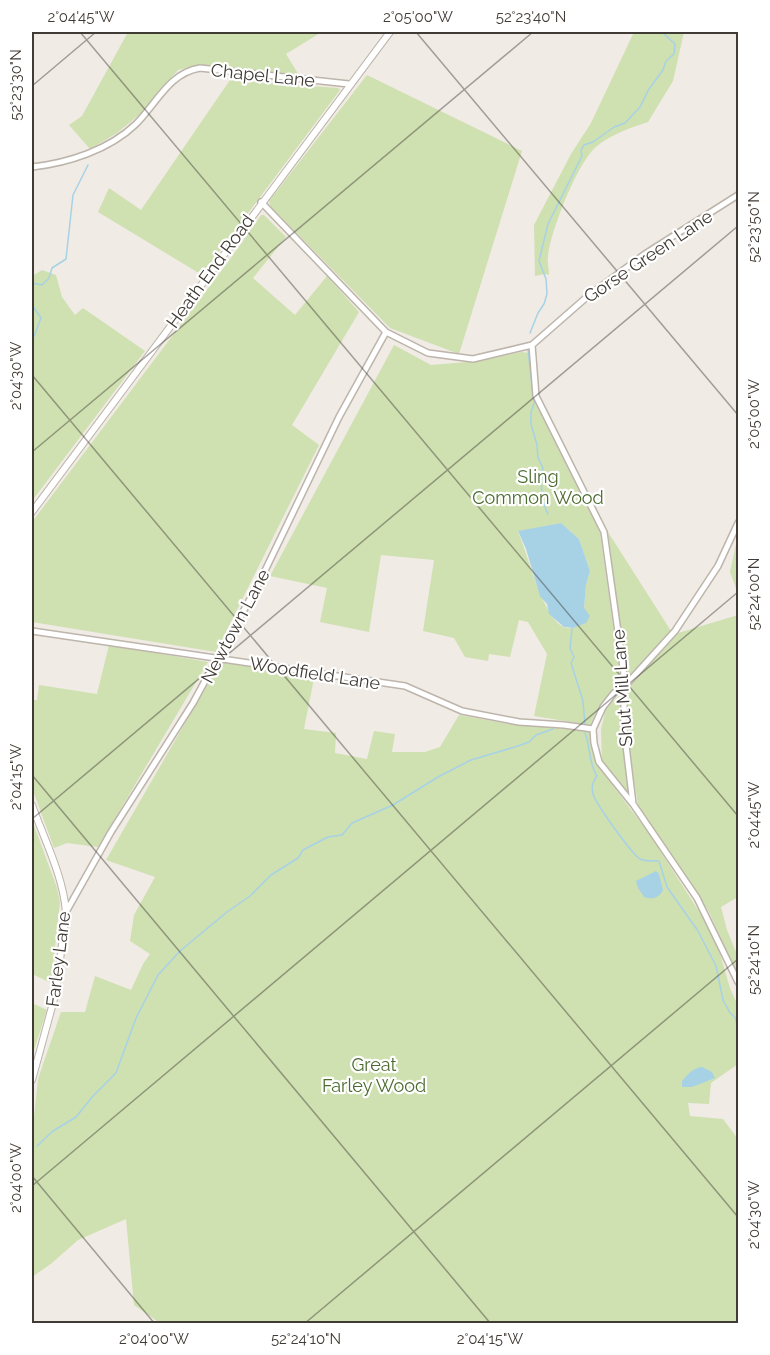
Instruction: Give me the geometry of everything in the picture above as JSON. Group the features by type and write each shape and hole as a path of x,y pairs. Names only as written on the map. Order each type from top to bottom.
{"street":[{"name":"Heath End Road","path":"32,512 390,32"},
{"name":"Chapel Lane","path":"32,167 80,157 113,141 138,122 174,80 192,69 349,84"},
{"name":"Gorse Green Lane","path":"532,345 588,296 645,254 738,195"},
{"path":"261,202 386,332 428,353 473,359 532,345"},
{"name":"Newtown Lane","path":"66,912 111,832 193,703 260,581 339,417 386,332"},
{"name":"Shut Mill Lane","path":"532,345 536,396 604,532 625,686 624,729 633,804 697,898 738,982"},
{"path":"633,804 599,762 593,729 603,707 614,693 625,686 675,631 718,566 738,523"},
{"name":"Woodfield Lane","path":"32,631 405,686 462,711 519,722 593,729"},
{"name":"Farley Lane","path":"32,804 65,899 66,912 56,992 32,1080"}],"green space":[{"path":"128,32 320,33 286,54 300,77 198,65 178,70 140,114 117,133 90,149 69,125 82,116"},
{"path":"634,32 684,32 673,81 648,122 609,138 590,154 566,198 554,231 548,257 549,275 535,276 534,225 571,154 591,123"},
{"path":"367,75 522,151 459,354 390,328 270,206 269,201"},
{"path":"230,80 338,88 340,90 202,275 98,212 109,188 141,210"},
{"path":"261,215 264,215 286,237 253,278 295,315 327,276 359,312 292,425 319,445 216,652 32,622 32,522"},
{"path":"42,270 56,275 62,297 75,315 83,308 145,351 32,501 32,276"},
{"name":"Sling Common Wood","path":"394,345 431,365 479,361 521,352 529,353 538,407 566,454 600,533 621,682 599,706 590,725 534,716 547,654 528,622 519,620 510,657 489,654 488,661 465,657 454,638 423,631 434,560 381,555 369,632 320,622 327,588 270,576","holes":["561,523 579,539 590,571 584,608 574,628 567,628 556,622 549,612 518,532"]},
{"path":"608,532 671,631 627,680"},
{"path":"738,535 738,594 730,572"},
{"path":"738,615 738,897 721,907 738,957 738,992 724,945 709,912 638,805 626,731 627,690 678,633"},
{"path":"109,645 208,662 98,847 67,843 54,848 32,788 32,700 37,700 39,685 97,694"},
{"name":"Great Farley Wood","path":"221,661 314,678 304,729 336,733 335,753 367,759 374,731 395,734 392,752 425,752 440,747 459,715 509,724 595,731 596,763 650,835 700,913 717,944 730,988 738,1006 738,1064 711,1083 709,1104 688,1103 690,1116 723,1119 738,1139 738,1323 160,1323 134,1305 126,1219 78,1240 32,1277 32,1135 38,1079 61,1012 85,1012 95,976 131,990 150,954 130,941 134,915 155,877 106,860"},
{"path":"621,695 621,731 630,797 602,761 601,729 607,705"},
{"path":"32,820 60,902 51,983 32,974"},
{"path":"32,1003 47,1010 32,1056"}],"water":[{"path":"561,523 579,539 590,571 584,608 590,616 586,623 573,628 564,627 549,614 547,604 540,596 526,549 518,531"},
{"path":"656,871 663,890 655,898 644,897 636,881"},
{"path":"702,1067 712,1072 715,1078 692,1087 682,1087 682,1081 689,1074"}],"waterway":[{"path":"530,333 547,294 546,279 539,261 548,224 582,156 581,150 584,145 625,123 640,107 649,89 663,70 666,61 674,54 675,44 662,32"},
{"path":"32,283 42,285 49,278 52,268 66,259 73,195 88,165"},
{"path":"32,305 41,318 32,339"},
{"path":"528,350 534,403 531,424 538,458 543,468 542,492 548,514"},
{"path":"572,628 570,648 574,657 571,663 583,701 585,725"},
{"path":"37,1146 53,1131 76,1117 116,1073 136,1018 158,975 180,951 250,896 271,875 298,858 303,850 328,837 342,835 352,823 393,805 438,777 471,760 529,742 536,735 553,729"},
{"path":"585,733 592,765 597,776 593,782 593,794 614,828 636,855 642,860 659,861 667,887 698,931 716,966 723,1000 735,1017 738,1028"}]}
